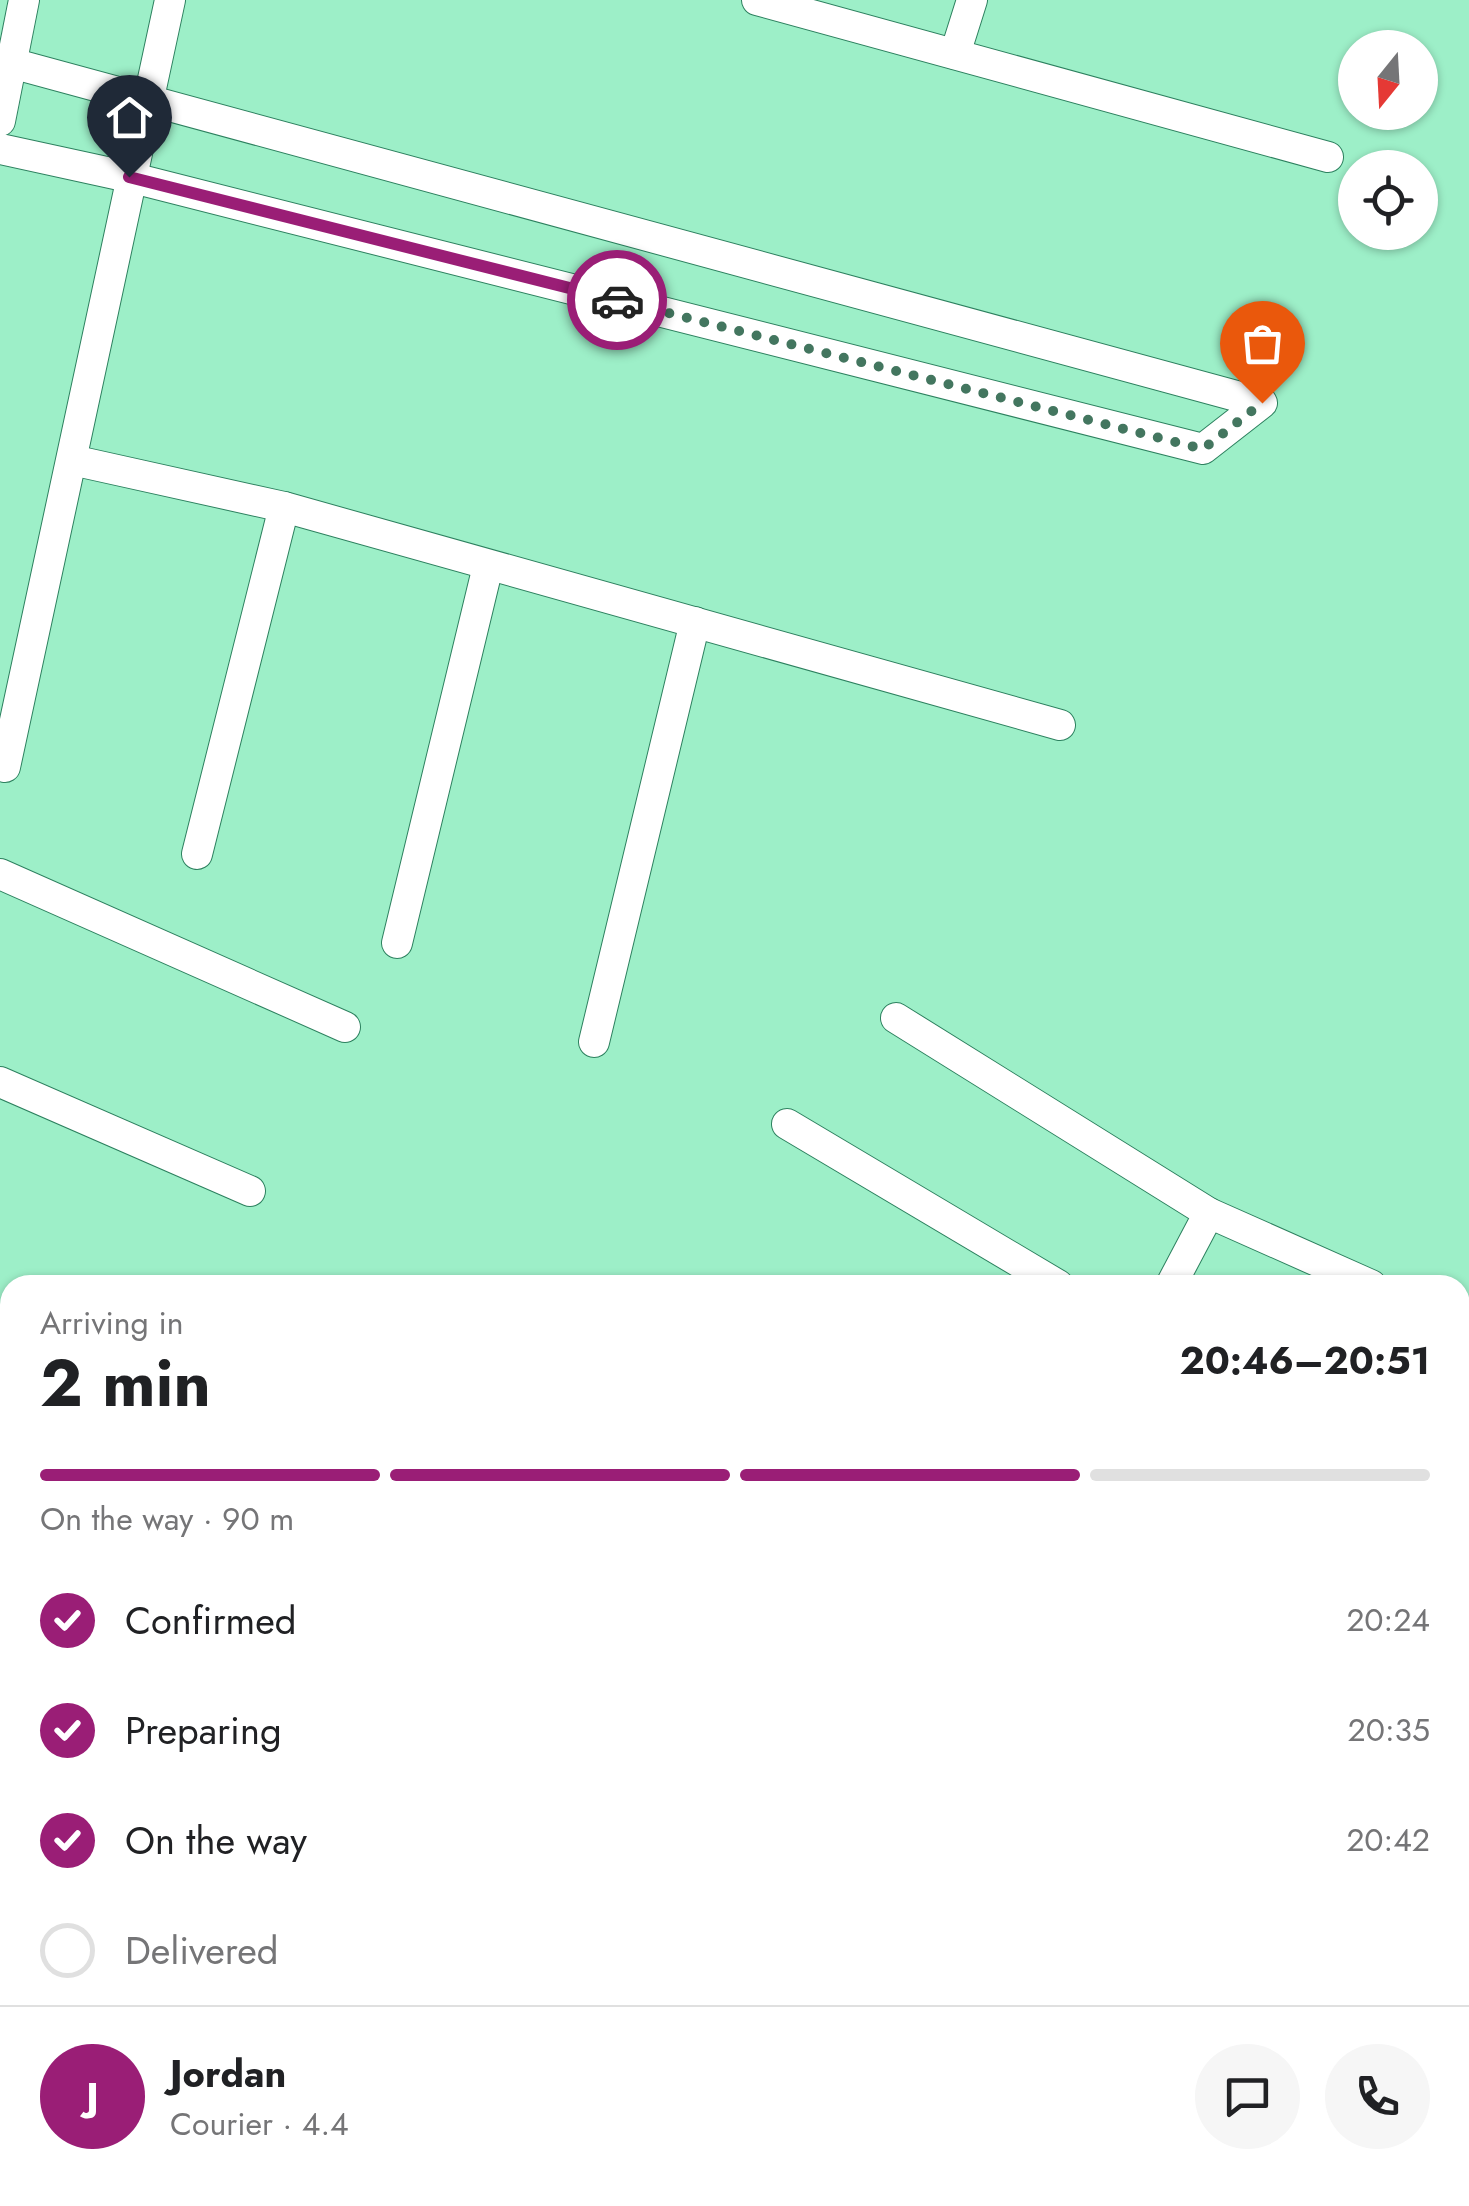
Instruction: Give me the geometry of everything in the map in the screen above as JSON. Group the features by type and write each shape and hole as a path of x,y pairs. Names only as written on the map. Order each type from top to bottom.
{"street":[{"path":"0,122 6,62 24,0"},
{"path":"6,768 129,177 170,0"},
{"path":"757,0 1328,157"},
{"path":"954,54 972,0"},
{"path":"0,148 129,177 1203,449 1262,403 6,62"},
{"path":"72,460 284,507 1060,725"},
{"path":"196,854 284,507"},
{"path":"396,943 488,566"},
{"path":"594,1042 695,622"},
{"path":"0,874 345,1027"},
{"path":"896,1018 1209,1213 1348,1275"},
{"path":"0,1082 250,1191"},
{"path":"787,1124 1041,1275"},
{"path":"1176,1275 1209,1213"}],"way so far":[{"path":"617,300 1203,449 1262,403"}],"route":[{"path":"129,177 617,300"}]}
